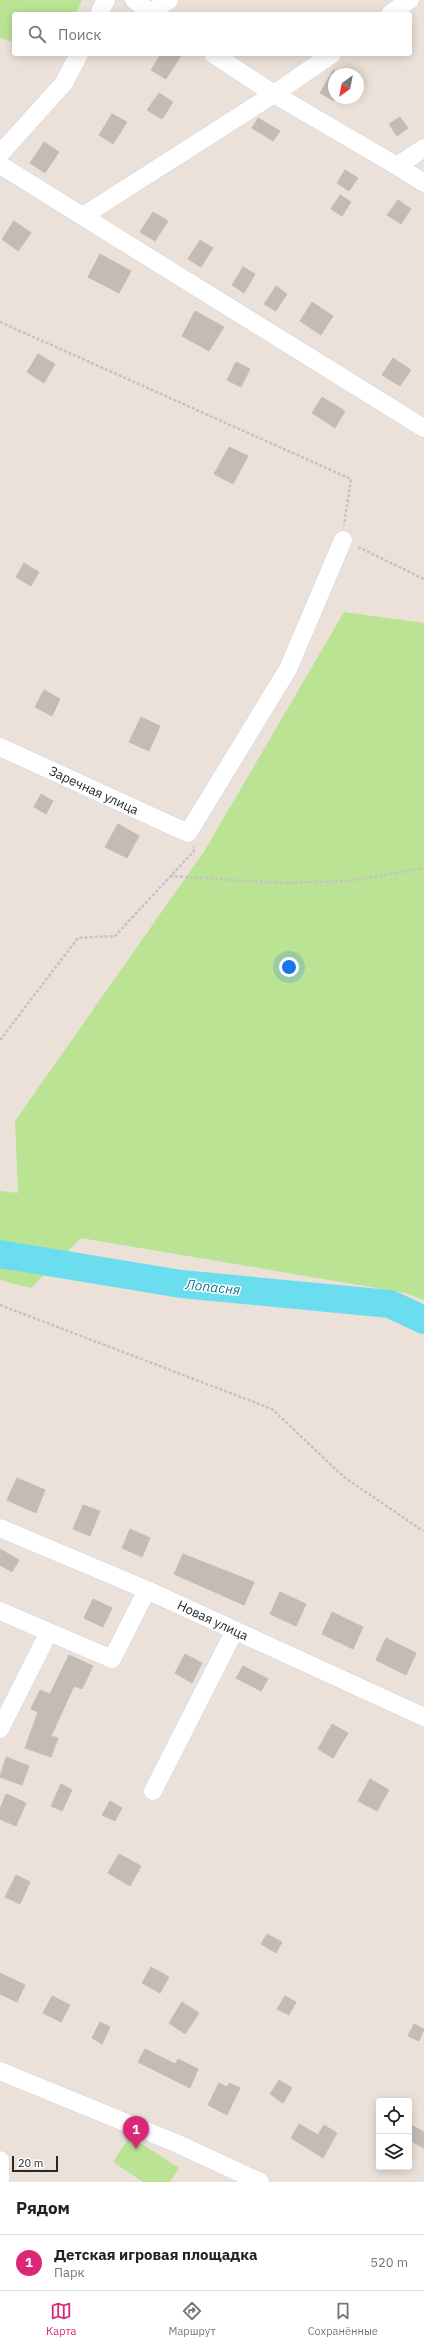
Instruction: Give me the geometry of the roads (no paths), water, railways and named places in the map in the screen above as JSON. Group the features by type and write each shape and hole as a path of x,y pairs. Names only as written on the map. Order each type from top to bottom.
{"street":[{"path":"100,12 106,0"},
{"path":"134,0 150,12"},
{"path":"152,12 170,0"},
{"path":"393,12 410,0"},
{"path":"0,154 64,83 78,56"},
{"path":"216,56 274,94 424,183"},
{"path":"83,216 274,94 329,56"},
{"path":"397,166 424,148"},
{"path":"0,165 424,428"},
{"name":"Заречная улица","path":"0,747 188,833 288,669 343,540"},
{"name":"Новая улица","path":"0,1528 147,1590 424,1716"},
{"path":"0,1611 112,1659 147,1590"},
{"path":"153,1791 235,1630"},
{"path":"0,1729 49,1632"},
{"path":"0,2071 178,2144 260,2182"},
{"path":"0,2160 0,2182"}],"waterway":[{"name":"Лопасня","path":"0,1254 181,1284 390,1304 424,1320"}],"place":[{"name":"Детская игровая площадка","path":"136,2149"}]}
